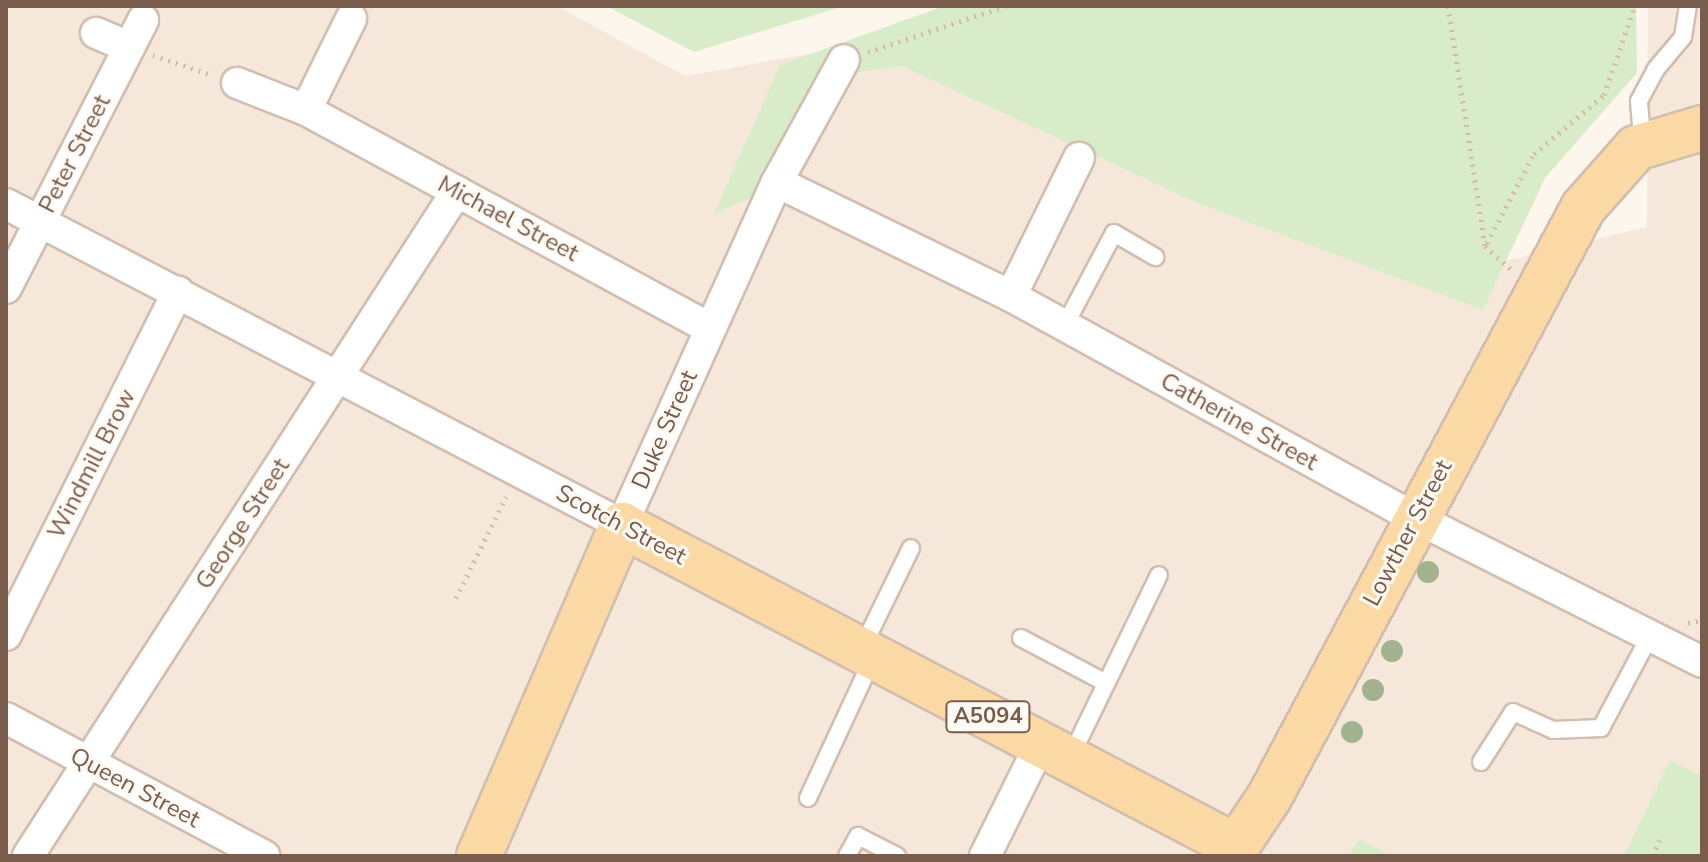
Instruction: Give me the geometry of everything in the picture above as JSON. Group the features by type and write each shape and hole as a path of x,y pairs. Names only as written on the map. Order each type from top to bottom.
{"main road":[{"name":"A5094","path":"1651,142 1702,128"},
{"name":"Lowther Street","path":"1232,851 1270,796 1583,208 1624,157 1651,142"},
{"name":"Scotch Street","path":"622,525 865,656 1056,750 1232,851"},
{"name":"Duke Street","path":"479,856 622,525"}],"street":[{"path":"306,110 351,19"},
{"name":"Peter Street","path":"6,288 143,20"},
{"path":"96,33 129,47"},
{"name":"Duke Street","path":"622,525 777,182 844,60"},
{"name":"Michael Street","path":"237,83 306,110 710,328"},
{"path":"1011,296 1079,158"},
{"name":"Catherine Street","path":"777,182 1011,296 1416,518 1702,662"},
{"name":"George Street","path":"28,856 90,765 457,191"},
{"name":"Scotch Street","path":"6,204 622,525"},
{"name":"Windmill Brow","path":"6,635 178,292"},
{"name":"Queen Street","path":"6,718 264,856"},
{"path":"985,856 1056,750"}],"lane":[{"path":"1651,142 1641,125 1639,101 1656,69 1683,37 1688,6"},
{"path":"1065,325 1114,233 1155,257"},
{"path":"808,798 911,548"},
{"path":"1056,750 1106,683 1159,575"},
{"path":"1481,762 1513,712 1553,730 1601,728 1650,636"},
{"path":"1021,638 1106,683"},
{"path":"847,856 858,836 897,856"}],"path":[{"path":"844,60 1006,6"},
{"path":"1448,6 1485,246 1536,292"},
{"path":"1485,246 1534,154 1604,95 1635,6"},
{"path":"129,47 237,83"},
{"path":"456,598 519,471"},
{"path":"1652,856 1660,839"}],"shaded area":[{"path":"6,6 557,6 685,76 984,23 1466,270 1647,227 1648,6 1702,6 1702,856 6,856"}],"green space":[{"path":"606,6 844,6 694,52"},
{"path":"944,6 1636,6 1637,73 1545,178 1483,310 1200,204 902,66 853,73 796,177 714,214 780,65"},
{"path":"1670,760 1702,776 1702,856 1624,856"},
{"path":"1359,839 1391,856 1349,856"}]}
